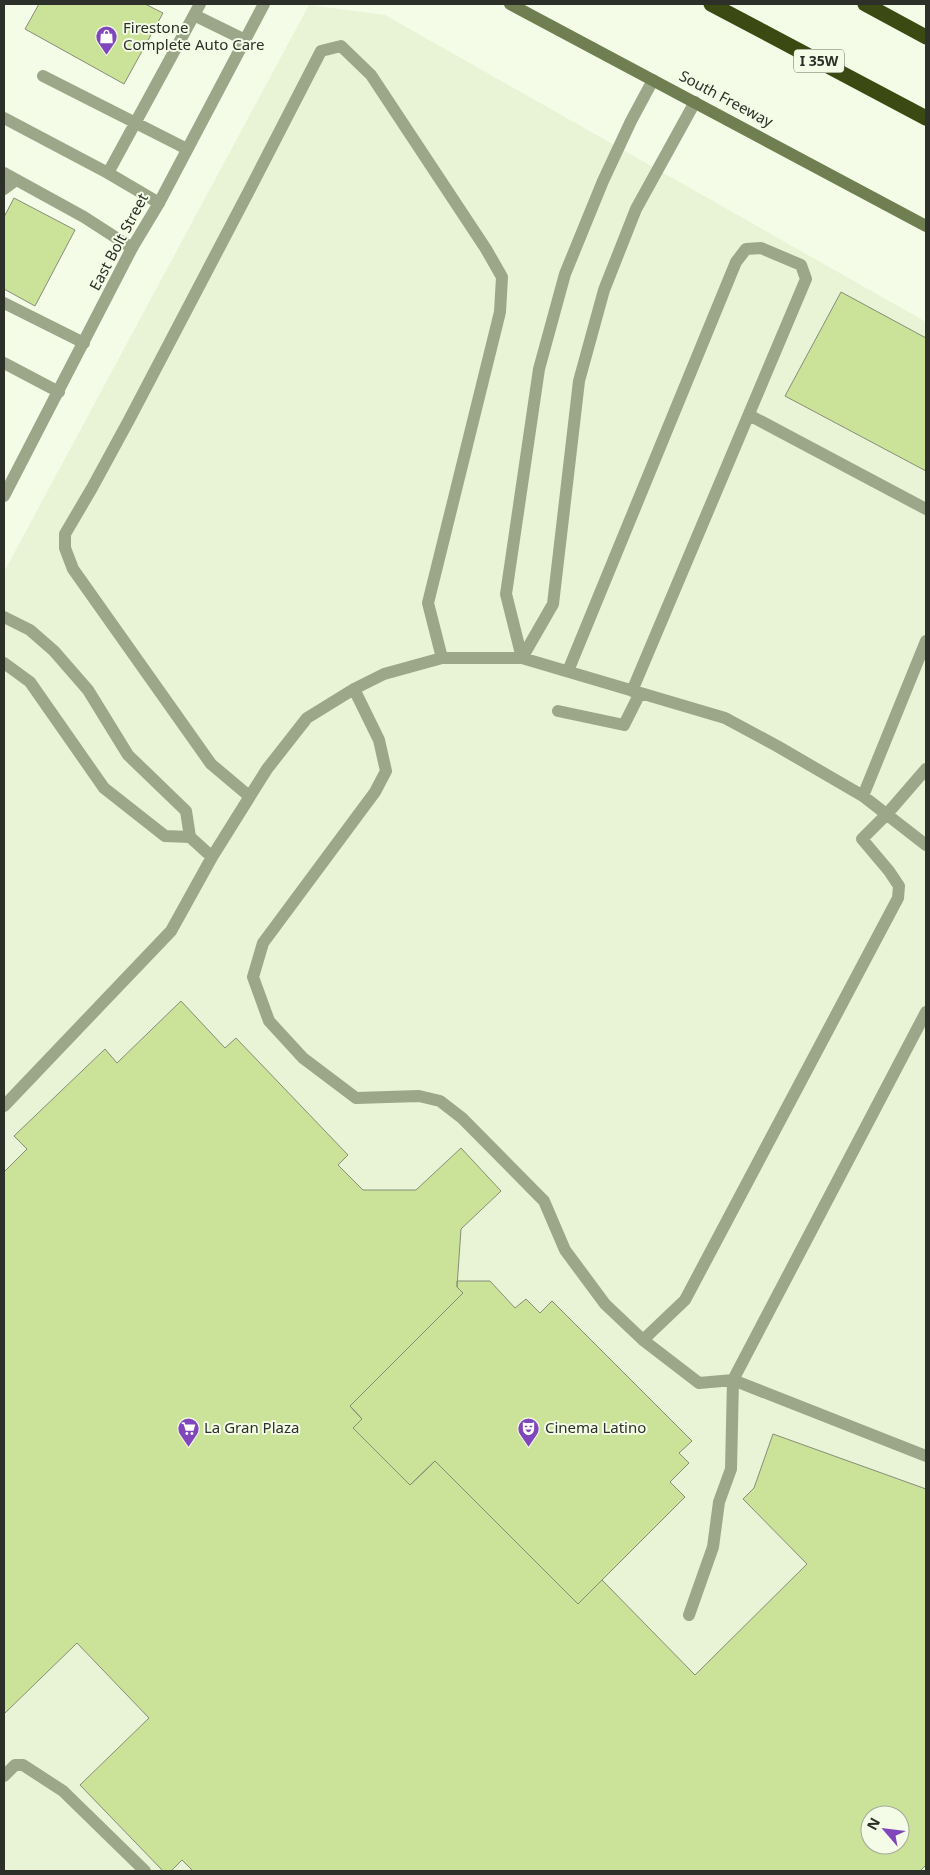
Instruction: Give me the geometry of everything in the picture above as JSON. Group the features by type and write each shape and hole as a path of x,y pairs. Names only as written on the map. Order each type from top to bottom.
{"highway":[{"name":"I 35W","path":"712,4 926,118"},
{"path":"865,4 926,38"}],"main road":[{"name":"South Freeway","path":"510,4 926,226"}],"street":[{"path":"108,173 200,4"},
{"name":"East Bolt Street","path":"4,496 132,248 159,203 264,4"},
{"path":"194,15 245,40"},
{"path":"249,796 211,764 73,569 65,548 65,534 133,412 250,190 321,50 341,46 371,75 486,249 502,277 500,312 428,603 442,658"},
{"path":"43,76 186,149"},
{"path":"522,658 506,594 539,369 566,274 603,181 653,80"},
{"path":"522,658 553,604 579,380 604,290 636,209 695,102"},
{"path":"4,118 108,173 159,203"},
{"path":"4,173 84,217 132,248"},
{"path":"4,189 16,180"},
{"path":"558,711 624,725 806,279 801,266 761,248 746,249 736,262 568,671"},
{"path":"4,303 84,343"},
{"path":"4,363 59,392"},
{"path":"749,415 926,509"},
{"path":"4,617 30,630 54,651 88,690 128,755 186,811 190,837 212,857"},
{"path":"863,796 926,641"},
{"path":"4,1106 171,931 212,857 249,796 267,769 307,718 354,689 384,674 442,658 522,658 725,718 778,746 863,796 924,839"},
{"path":"4,663 30,682 104,788 165,836 190,837"},
{"path":"354,689 379,740 386,771 375,792 263,943 253,977 269,1021 303,1058 356,1098 419,1096 440,1101 462,1118 544,1200 565,1250 605,1304 643,1340 699,1383 732,1380 926,1456"},
{"path":"643,1340 685,1300 898,898 899,886 890,871 862,839 887,814 926,769"},
{"path":"689,1615 713,1547 719,1502 731,1469 732,1380 924,1021"},
{"path":"4,1776 15,1765 23,1765 63,1791 145,1871"}],"shaded area":[{"name":"La Gran Plaza","path":"309,5 385,15 926,322 926,1871 4,1871 4,572"}],"building":[{"name":"Firestone Complete Auto Care","path":"39,4 145,4 163,13 124,84 25,29"},
{"path":"14,198 75,230 35,306 4,289 4,217"},
{"path":"841,292 926,338 926,471 785,396"},
{"name":"La Gran Plaza","path":"181,1001 225,1048 236,1038 348,1155 338,1165 363,1190 416,1190 461,1148 501,1191 461,1229 457,1287 463,1293 350,1406 362,1419 353,1428 410,1485 435,1461 578,1604 602,1580 695,1675 807,1564 743,1499 754,1488 773,1434 926,1489 926,1865 920,1871 193,1871 182,1860 171,1871 163,1871 80,1785 149,1718 77,1643 4,1714 4,1172 27,1149 14,1136 105,1049 117,1063"},
{"name":"Cinema Latino","path":"457,1281 490,1281 515,1308 526,1299 540,1313 552,1301 692,1441 679,1453 689,1463 670,1482 685,1497 578,1604 435,1461 410,1485 353,1428 362,1419 350,1406 463,1293 457,1287"}],"place":[{"name":"Firestone Complete Auto Care","path":"107,56"},
{"name":"La Gran Plaza","path":"188,1447"},
{"name":"Cinema Latino","path":"529,1447"}]}
